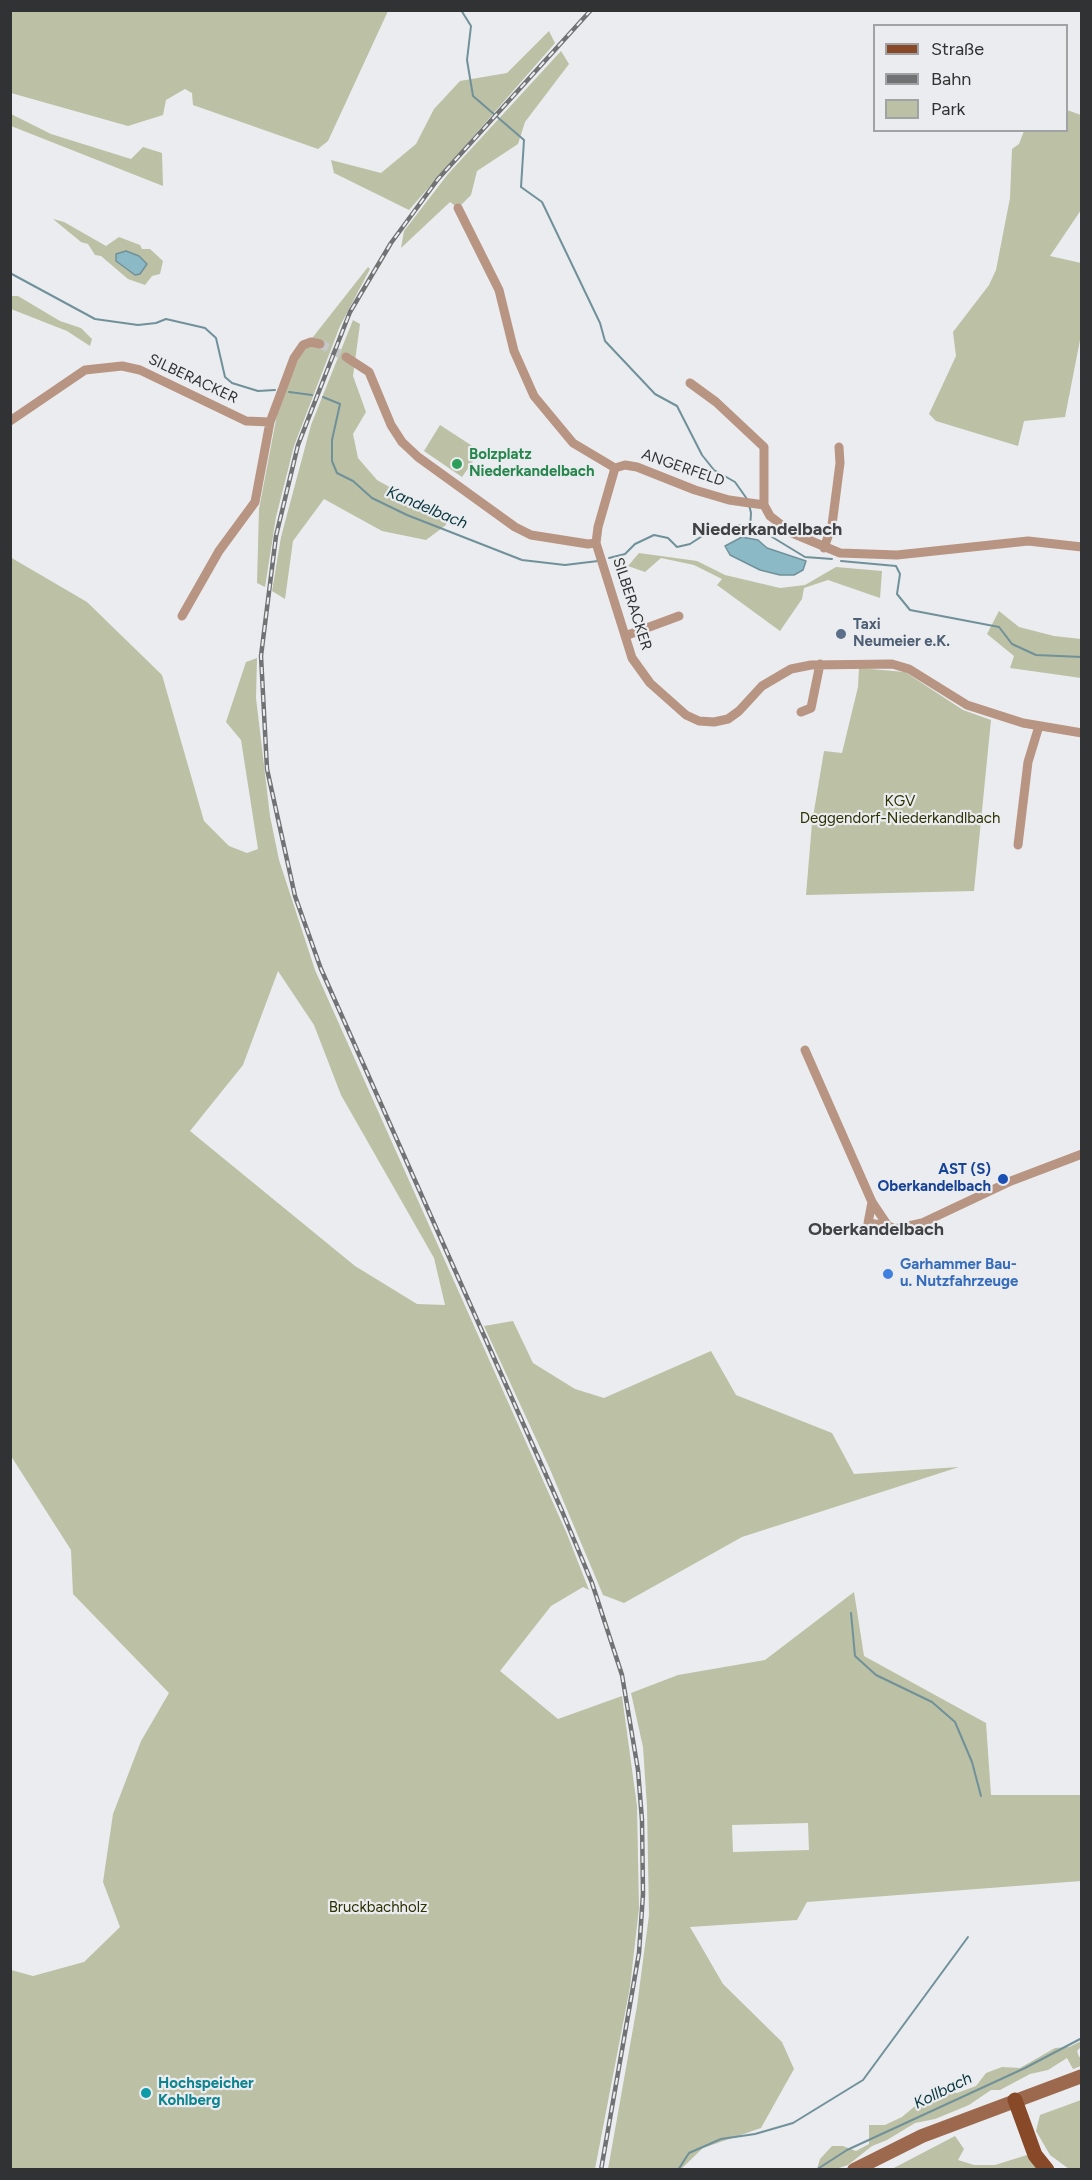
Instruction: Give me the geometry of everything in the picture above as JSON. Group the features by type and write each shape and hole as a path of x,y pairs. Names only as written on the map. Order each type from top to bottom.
{"main road":[{"path":"1015,2100 1031,2146 1047,2169"}],"street":[{"name":"ANGERFELD","path":"458,208 499,290 514,351 534,396 573,443 615,468 625,465 637,467 695,490 729,500 764,506"},
{"path":"182,616 219,551 255,502 270,422 294,358 303,345 311,342 321,344"},
{"name":"SILBERACKER","path":"346,357 369,372 377,387 381,406 402,442 418,457 515,527 531,535 588,544 596,543"},
{"name":"SILBERACKER","path":"10,421 85,370 122,366 140,370 246,421 270,422"},
{"path":"690,383 716,402 764,447 764,506 770,516 792,533 824,548 866,556 1028,541 1082,547"},
{"path":"824,548 832,525 840,463 839,447"},
{"name":"SILBERACKER","path":"615,468 598,527 596,543 632,658 650,683 686,715 699,721 714,722 728,719 777,676 792,669 820,664 892,664 909,669 967,705 1039,726 1082,733"},
{"path":"625,636 679,616"},
{"path":"801,712 811,708 820,664"},
{"path":"1018,845 1028,762 1039,726"},
{"path":"805,1050 872,1202 888,1226"},
{"path":"872,1202 868,1223 895,1229 922,1222 1011,1181 1082,1154"},
{"path":"854,2169 922,2136 1082,2076"}],"green space":[{"path":"10,11 388,11 328,141 318,149 193,105 192,93 185,89 166,100 163,115 128,126 11,93"},
{"path":"549,31 555,43 409,210 334,173 331,160 381,173 416,144 434,109 460,81 507,73"},
{"path":"561,51 569,64 525,122 518,144 477,171 471,195 458,208 450,202 401,248 404,231 448,174"},
{"path":"1068,110 1081,115 1081,210 1050,256 1081,263 1081,335 1065,417 1024,421 1018,446 936,421 929,414 956,356 953,332 989,285 996,270 1010,198 1012,149 1019,144 1024,132 1068,132"},
{"path":"11,114 51,134 131,159 143,147 162,153 163,186 11,126"},
{"path":"53,219 64,222 106,246 119,237 140,245 142,249 150,249 163,261 160,274 152,276 145,285 128,279 101,256 95,255 88,244 81,242"},
{"path":"368,267 370,269 340,326 294,446 276,517 265,587 257,583 259,509 279,404 302,351"},
{"path":"10,296 18,296 60,321 81,328 92,339 90,346 67,331 11,309"},
{"path":"353,320 360,324 353,376 366,412 353,434 358,458 377,480 407,497 446,511 446,525 426,540 382,531 324,499 293,541 285,599 272,591 281,537 311,425"},
{"name":"Bolzplatz Niederkandelbach","path":"440,425 480,451 462,477 424,451"},
{"name":"Niederkandelbach","path":"639,553 697,561 725,575 780,588 805,585 836,567 882,571 880,598 828,580 804,588 802,599 780,631 717,585 722,579 694,565 661,558 645,572 628,566"},
{"name":"Bruckbachholz","path":"10,557 87,602 162,675 204,821 229,846 247,853 258,849 241,740 226,722 246,662 257,658 256,698 270,816 279,860 315,970 567,1534 589,1590 583,1587 551,1606 500,1671 558,1719 622,1696 637,1806 639,1908 630,1987 595,2169 11,2169 11,1970 33,1976 84,1962 120,1927 103,1882 113,1814 141,1741 169,1693 73,1594 71,1550 11,1456","holes":["278,971 314,1025 341,1095 434,1258 445,1305 417,1304 355,1266 190,1131 243,1065"]},
{"path":"999,611 1019,627 1054,636 1081,639 1081,678 1010,668 1014,656 987,634"},
{"name":"KGV Deggendorf-Niederkandlbach","path":"859,668 905,672 963,710 991,720 974,891 806,895 812,823 824,751 842,753 858,687"},
{"path":"513,1321 533,1363 575,1389 604,1398 711,1351 736,1395 832,1433 854,1474 959,1467 742,1537 624,1603 603,1595 549,1467 484,1326"},
{"path":"854,1592 864,1656 986,1723 991,1795 1081,1795 1081,1881 807,1902 797,1920 690,1927 723,1984 782,2042 794,2069 761,2128 703,2148 681,2169 608,2169 637,2006 649,1915 647,1807 643,1747 631,1693 678,1675 765,1660","holes":["808,1823 809,1850 733,1852 732,1825"]},
{"path":"1081,2041 1081,2047 1077,2051 1079,2057 1081,2056 1081,2066 1073,2069 1067,2058 1048,2070 1030,2074 1000,2090 991,2090 969,2105 935,2119 915,2123 872,2146 848,2165 836,2169 817,2169 820,2159 832,2146 843,2146 856,2151 869,2144 869,2125 885,2125 902,2117 915,2106 925,2107 931,2101 941,2100 949,2090 957,2093 976,2086 986,2073 1002,2067 1020,2068 1055,2048 1069,2047"},
{"path":"1081,2100 1081,2169 1069,2169 1050,2155 1036,2131 1040,2115"},
{"path":"955,2136 964,2149 958,2160 974,2165 995,2165 1027,2155 1040,2170 890,2170"}],"water":[{"path":"126,251 139,256 147,264 140,274 135,275 116,261 116,254"},
{"path":"742,537 758,540 767,548 806,561 803,570 794,575 780,575 760,570 730,555 725,546"}],"waterway":[{"path":"461,10 471,26 467,60 473,96 524,140 521,187 542,202 600,323 605,341 655,394 677,406 702,455 714,470 735,482 747,499"},
{"name":"Kandelbach","path":"10,273 95,319 138,325 156,323 166,319 205,328 216,338 225,377 232,383 258,391 275,390"},
{"path":"289,392 312,395"},
{"name":"Kandelbach","path":"323,397 340,404 332,440 332,461 337,473 353,481 372,498 407,515 522,560 565,565 598,561"},
{"path":"749,504 750,529"},
{"name":"Kandelbach","path":"609,558 625,554 635,544 654,535 668,538 677,547 690,544 713,529 741,525 759,529 805,557 832,559"},
{"name":"Kandelbach","path":"841,561 896,566 900,574 897,594 910,610 999,627 1012,644 1036,655 1082,657"},
{"path":"851,1613 855,1656 876,1675 932,1702 955,1722 972,1762 981,1796"},
{"path":"678,2170 689,2153 721,2139 755,2134 793,2123 863,2080 968,1937"},
{"name":"Kollbach","path":"816,2170 847,2150 1025,2068 1082,2038"}],"tunnel":[{"path":"320,344 346,357"}],"railway":[{"path":"591,10 438,179 391,243 350,312 298,445 276,536 261,656 267,769 295,896 321,969 562,1511 592,1583 622,1675 638,1770 642,1820 643,1894 639,1953 601,2170"}],"place":[{"name":"Bolzplatz Niederkandelbach","path":"457,464"},
{"name":"Taxi Neumeier e.K.","path":"841,634"},
{"name":"AST (S) Oberkandelbach","path":"1003,1179"},
{"name":"Garhammer Bau- u. Nutzfahrzeuge","path":"888,1274"},
{"name":"Hochspeicher Kohlberg","path":"146,2093"}],"district":[{"name":"Niederkandelbach","path":"767,530"},
{"name":"Oberkandelbach","path":"876,1230"}]}
